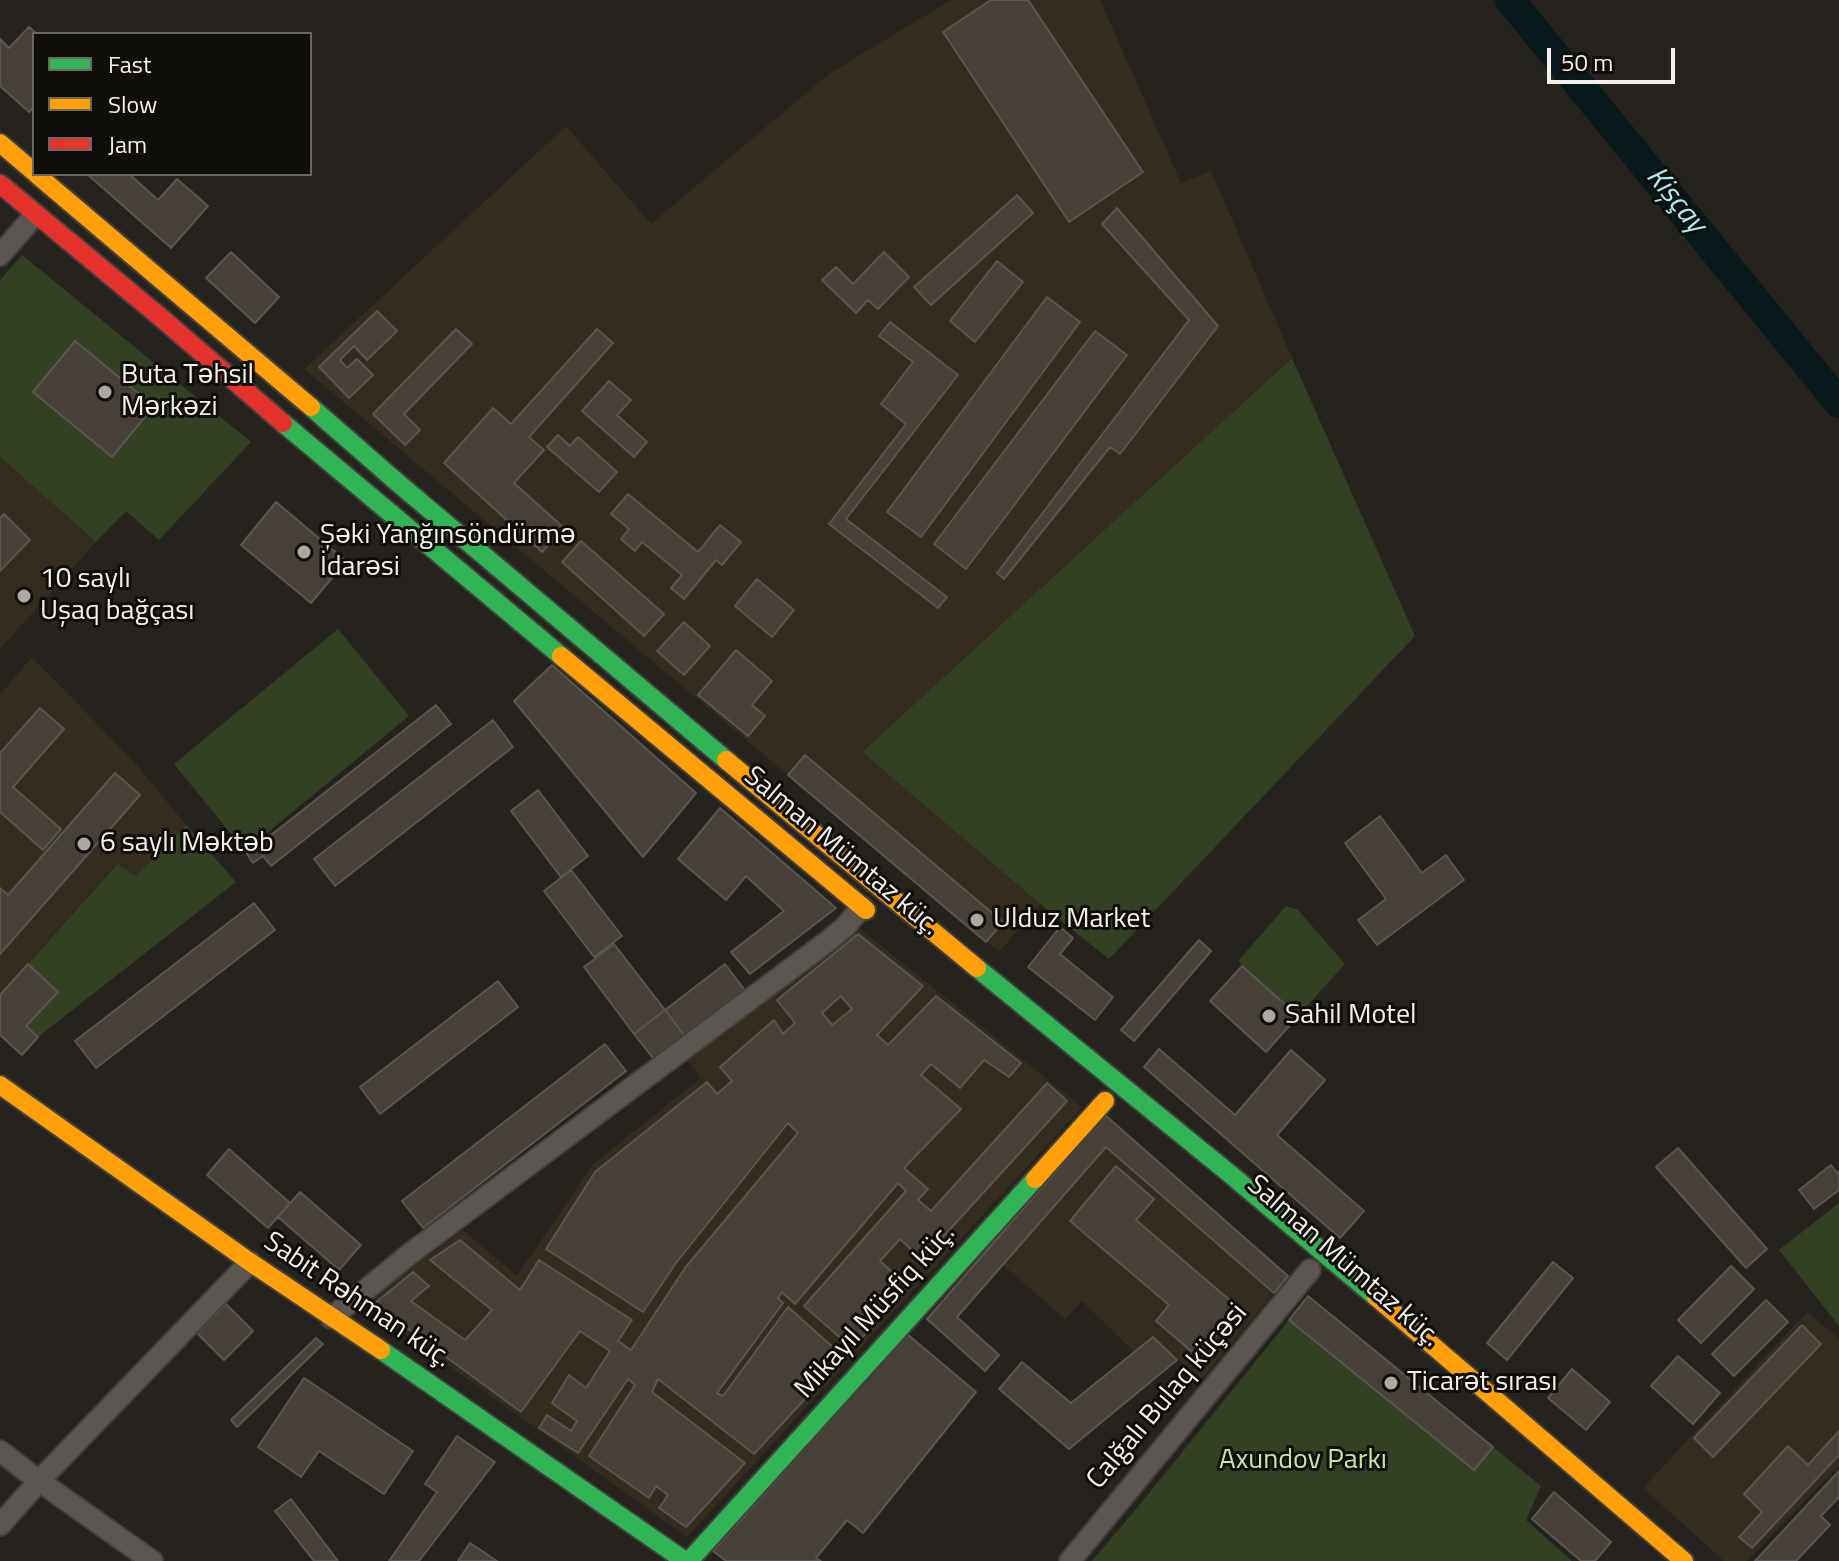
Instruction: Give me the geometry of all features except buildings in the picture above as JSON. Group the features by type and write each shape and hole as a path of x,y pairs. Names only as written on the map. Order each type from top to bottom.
{"main road":[{"path":"0,143 32,170"},
{"path":"39,176 879,888 1325,1254 1684,1561"},
{"name":"Salman Mümtaz küç.","path":"0,184 868,912"},
{"path":"363,491 382,469"},
{"path":"676,752 694,732"},
{"path":"738,803 755,783"},
{"name":"Sabit Rəhman küç.","path":"0,1085 250,1262 687,1561"},
{"name":"Mikayıl Müsfiq küç.","path":"687,1561 1105,1101"},
{"path":"1310,1270 1325,1254"},
{"path":"1503,1436 1518,1419"},
{"path":"1648,1561 1663,1543"}],"street":[{"path":"0,255 35,215"},
{"path":"331,1318 411,1253 868,912"},
{"path":"0,1525 250,1262"},
{"name":"Calğalı Bulaq küçəsi","path":"1070,1561 1310,1270"},
{"path":"0,1451 152,1561"}],"shaded area":[{"path":"951,0 1100,0 1181,183 1211,171 1292,358 862,752 1040,904 999,952 304,369 566,126 651,224 830,73"},
{"name":"10 saylı Uşaq bağçası","path":"0,457 96,542 0,649"},
{"name":"6 saylı Məktəb","path":"32,657 136,764 186,825 136,876 116,864 0,995 0,695"},
{"path":"859,928 1082,1107 687,1537 363,1304 463,1230 517,1276 593,1164 701,1078 687,1060"},
{"path":"1106,1147 1274,1293 1201,1380 1153,1337 1134,1352 1082,1301 1065,1319 1003,1265"},
{"path":"1807,1312 1839,1339 1839,1465 1747,1561 1724,1561 1643,1488"}],"green space":[{"path":"22,255 251,442 159,540 126,511 96,542 0,457 0,280"},
{"path":"1292,358 1415,636 1109,959 862,752"},
{"path":"338,629 409,716 245,851 174,764"},
{"path":"186,825 236,882 38,1037 26,1026 58,992 28,964 117,864 136,876"},
{"path":"1286,906 1298,910 1345,964 1298,1016 1239,960"},
{"path":"1839,1203 1839,1326 1779,1250"},
{"name":"Axundov Parkı","path":"1289,1320 1474,1470 1493,1447 1541,1486 1526,1520 1572,1561 1092,1561"}],"waterway":[{"name":"Kişçay","path":"1510,0 1839,403"}],"traffic: fast":[{"path":"311,407 726,760"},
{"path":"283,423 561,656"},
{"path":"977,968 1376,1297"},
{"path":"689,1561 1035,1179"},
{"path":"381,1350 685,1561"}],"traffic: slow":[{"path":"0,143 32,170"},
{"path":"38,176 311,407"},
{"path":"561,656 866,910"},
{"path":"726,760 977,968"},
{"path":"0,1085 250,1262 381,1350"},
{"path":"1035,1179 1105,1101"},
{"path":"1376,1297 1684,1561"}],"traffic: jam":[{"path":"0,184 283,423"}],"place":[{"name":"Buta Təhsil Mərkəzi","path":"105,392"},
{"name":"Şəki Yanğınsöndürmə İdarəsi","path":"304,552"},
{"name":"10 saylı Uşaq bağçası","path":"24,596"},
{"name":"6 saylı Məktəb","path":"84,844"},
{"name":"Ulduz Market","path":"977,920"},
{"name":"Sahil Motel","path":"1269,1016"},
{"name":"Ticarət sırası","path":"1391,1383"}]}
